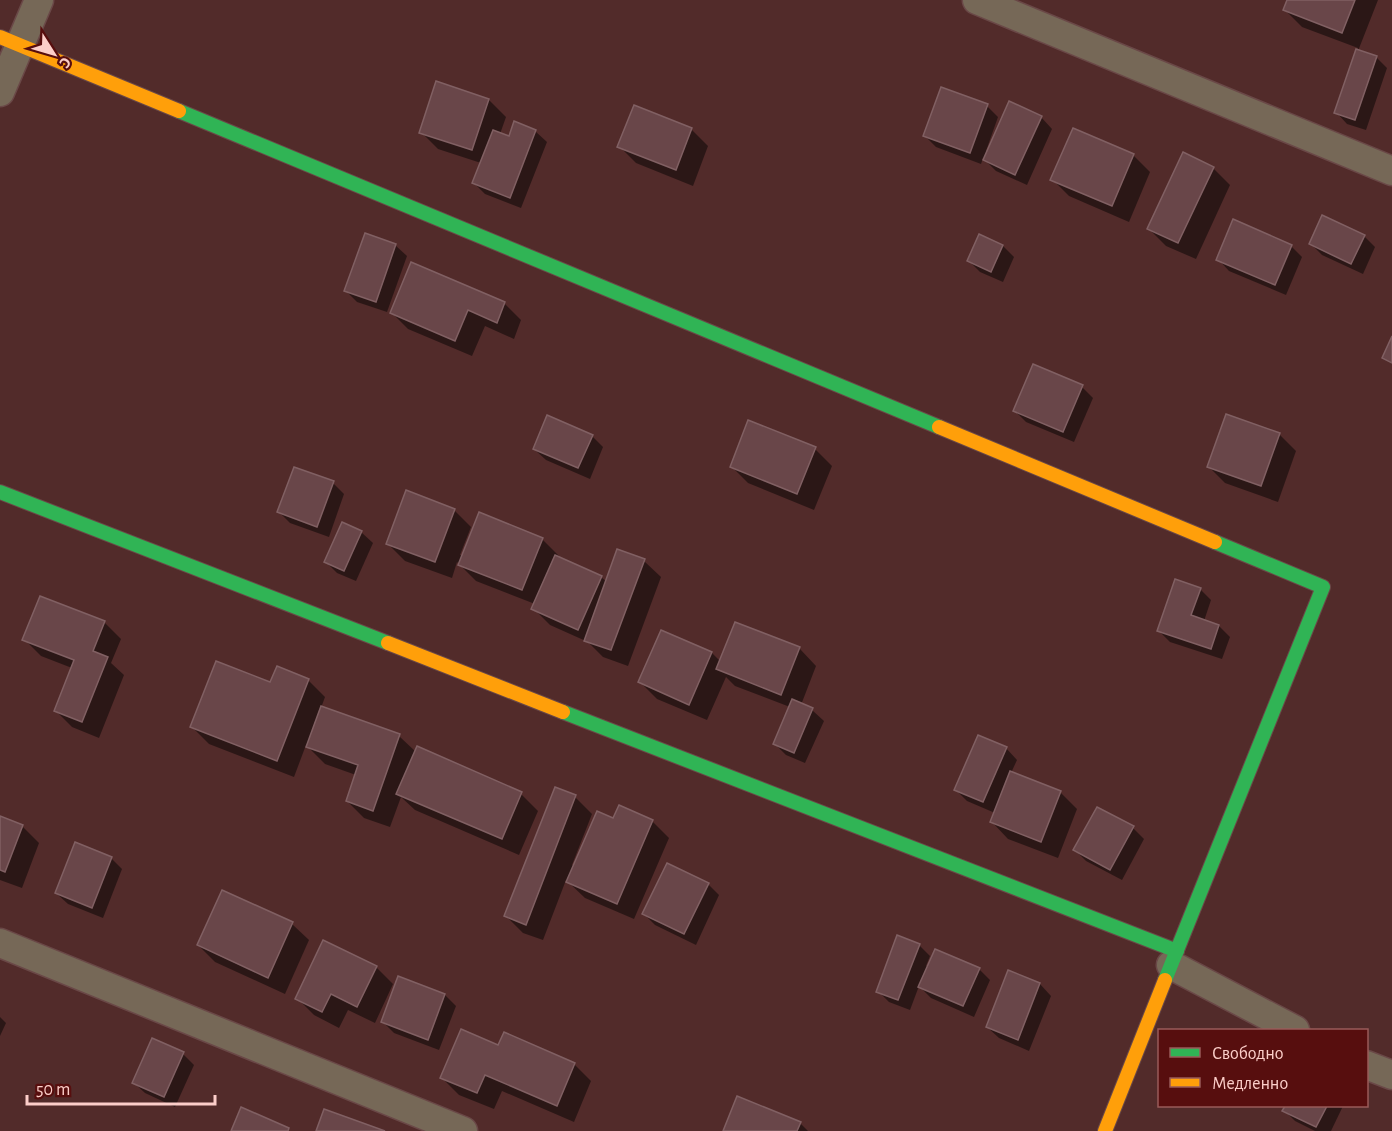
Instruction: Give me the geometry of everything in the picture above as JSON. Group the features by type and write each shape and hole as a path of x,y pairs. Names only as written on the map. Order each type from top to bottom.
{"street":[{"path":"0,92 10,41 39,0"},
{"path":"977,0 1392,171"},
{"path":"10,41 1323,587 1105,1131"},
{"path":"0,492 1174,958 1293,1029"},
{"path":"0,943 463,1131"},
{"path":"1368,1066 1392,1075"}],"building":[{"path":"1287,0 1355,0 1342,33 1283,10"},
{"path":"1356,49 1377,56 1355,120 1334,113"},
{"path":"436,81 489,99 472,150 419,133"},
{"path":"941,87 988,104 970,153 923,136"},
{"path":"1009,101 1042,116 1015,175 983,160"},
{"path":"634,105 692,128 676,170 617,147"},
{"path":"514,121 536,130 510,198 472,183 493,130 509,136"},
{"path":"1073,128 1134,154 1112,206 1050,180"},
{"path":"1183,152 1214,167 1178,243 1147,229"},
{"path":"1322,215 1365,235 1351,264 1309,244"},
{"path":"1233,219 1292,245 1275,285 1216,260"},
{"path":"365,233 396,244 376,302 344,291"},
{"path":"979,234 1003,245 991,272 967,261"},
{"path":"411,262 505,302 497,323 468,310 455,341 390,313"},
{"path":"1392,336 1392,363 1382,358"},
{"path":"1033,364 1083,385 1063,432 1013,411"},
{"path":"1226,414 1280,433 1261,486 1207,467"},
{"path":"547,415 593,435 578,468 533,449"},
{"path":"748,420 816,447 797,494 730,467"},
{"path":"294,467 334,481 317,527 277,512"},
{"path":"406,490 455,509 435,562 386,544"},
{"path":"479,512 543,538 522,590 458,565"},
{"path":"342,522 362,531 344,571 324,562"},
{"path":"617,549 645,559 611,650 584,641"},
{"path":"555,555 602,576 578,630 531,609"},
{"path":"1175,579 1201,588 1191,615 1219,625 1211,649 1157,631"},
{"path":"40,596 105,621 93,651 108,657 82,722 54,711 74,660 22,640"},
{"path":"735,622 800,647 781,695 716,669"},
{"path":"661,630 712,652 689,705 638,682"},
{"path":"216,661 270,682 277,666 309,679 277,761 190,727"},
{"path":"792,699 813,708 794,753 773,744"},
{"path":"321,706 400,734 373,811 346,801 358,765 306,747"},
{"path":"978,735 1007,747 983,802 954,790"},
{"path":"417,746 522,792 502,839 396,794"},
{"path":"1010,771 1061,791 1041,842 990,822"},
{"path":"555,787 576,795 526,925 504,916"},
{"path":"619,805 653,820 617,904 566,882 597,811 613,818"},
{"path":"1097,807 1134,826 1110,870 1073,850"},
{"path":"0,816 23,825 5,872 0,870"},
{"path":"75,842 112,857 92,908 55,893"},
{"path":"667,863 709,883 684,934 642,914"},
{"path":"222,890 293,922 268,978 197,945"},
{"path":"897,935 920,944 898,1000 876,992"},
{"path":"323,940 377,966 357,1007 331,994 322,1012 295,999"},
{"path":"935,949 980,968 963,1006 918,987"},
{"path":"1008,970 1040,983 1018,1040 986,1027"},
{"path":"398,976 445,994 428,1040 381,1022"},
{"path":"461,1029 498,1045 504,1032 575,1063 557,1106 485,1075 477,1093 440,1078"},
{"path":"152,1038 184,1052 164,1097 132,1083"},
{"path":"737,1096 801,1122 797,1131 723,1131"},
{"path":"241,1107 289,1128 288,1131 231,1131"},
{"path":"1284,1107 1326,1107 1316,1127 1282,1111"},
{"path":"324,1109 385,1131 316,1131"}],"traffic: fast":[{"path":"179,111 939,427"},
{"path":"0,492 388,643"},
{"path":"1165,980 1323,587 1215,542"},
{"path":"563,712 1177,951"}],"traffic: slow":[{"path":"0,37 179,111"},
{"path":"939,427 1215,542"},
{"path":"388,643 563,712"},
{"path":"1105,1131 1165,980"}]}
